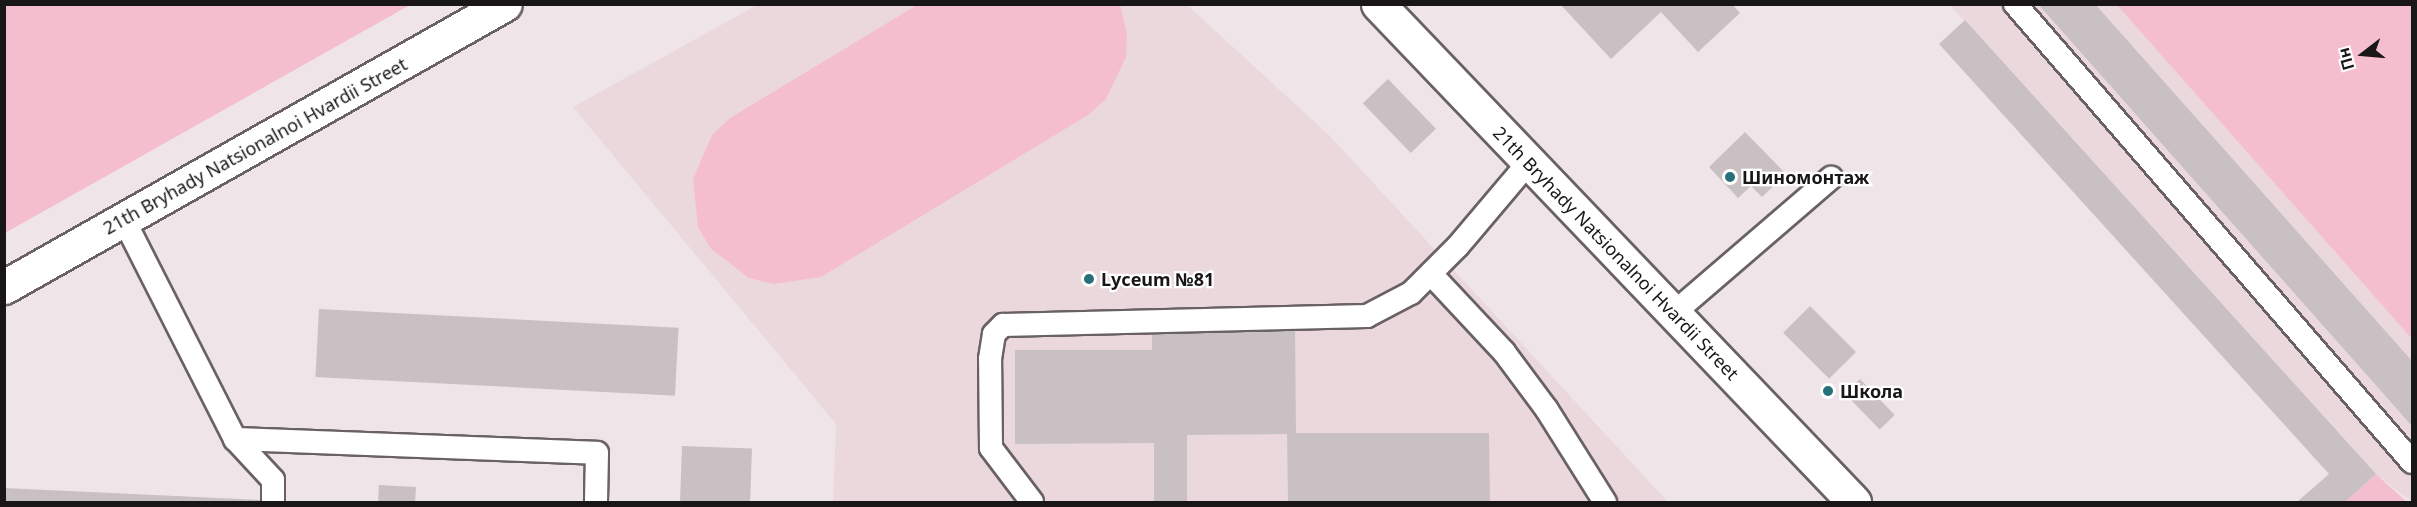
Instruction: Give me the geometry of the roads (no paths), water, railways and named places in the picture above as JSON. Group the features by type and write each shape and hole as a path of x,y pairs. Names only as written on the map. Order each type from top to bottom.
{"street":[{"name":"21th Bryhady Natsionalnoi Hvardii Street","path":"4,287 505,4"},
{"name":"21th Bryhady Natsionalnoi Hvardii Street","path":"1378,4 1675,312 1850,501"}],"lane":[{"path":"2014,4 2412,462"},
{"path":"1032,502 991,448 990,360 994,334 1003,325 1366,316 1411,293 1431,274 1529,162"},
{"path":"1675,312 1831,178"},
{"path":"124,220 235,439 273,480 273,502"},
{"path":"1431,274 1504,352 1547,410 1605,502"},
{"path":"235,439 597,453 596,502"}],"place":[{"name":"Шиномонтаж","path":"1730,177"},
{"name":"Lyceum №81","path":"1089,279"},
{"name":"Школа","path":"1828,391"}]}
